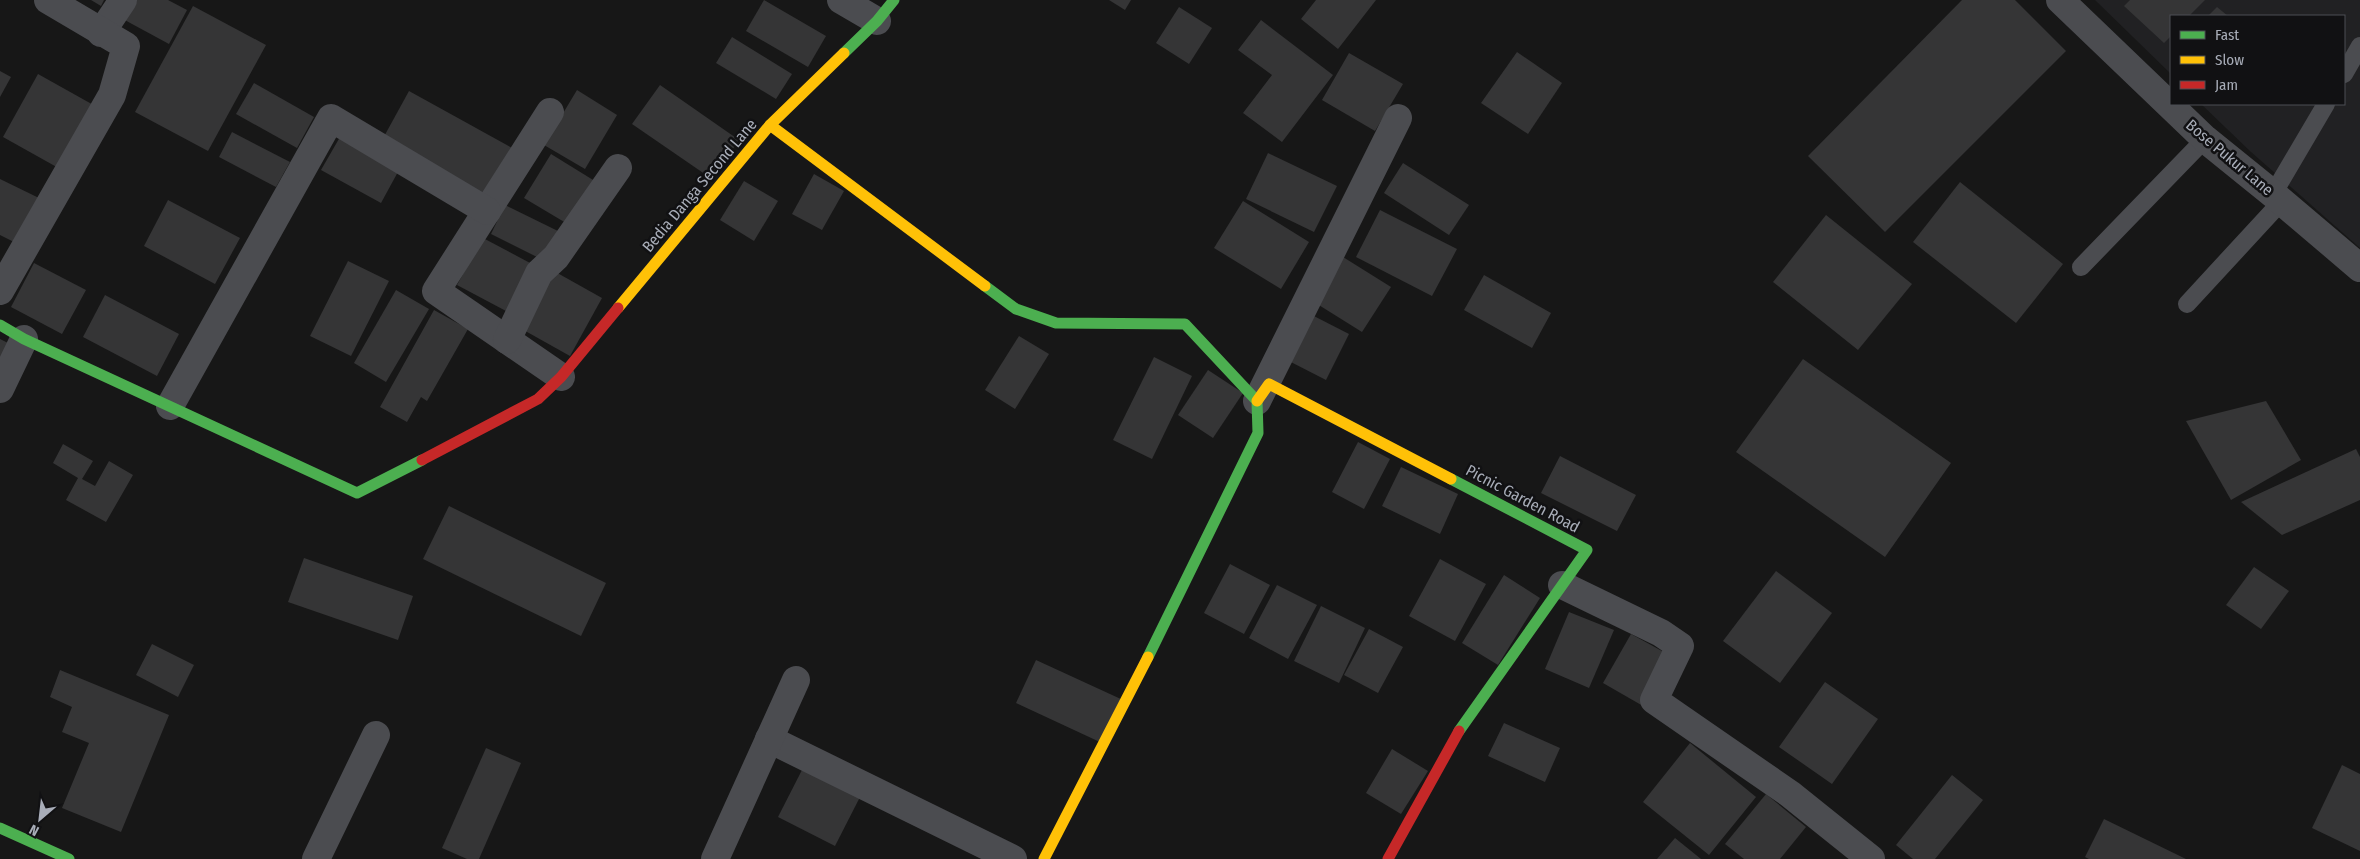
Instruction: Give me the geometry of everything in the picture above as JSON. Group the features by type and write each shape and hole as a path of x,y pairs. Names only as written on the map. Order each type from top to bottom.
{"street":[{"path":"0,291 112,95 126,46 101,33 48,0"},
{"path":"101,33 123,0"},
{"path":"841,0 877,21"},
{"name":"Bedia Danga Second Lane","path":"170,406 357,493 538,399 561,377 770,125 877,21 894,0"},
{"name":"Bose Pukur Lane","path":"2060,0 2205,139 2360,268"},
{"path":"550,112 436,292 561,377"},
{"path":"0,325 24,339 170,406 331,118 487,211"},
{"path":"1044,859 1179,597 1258,433 1257,402 1398,118"},
{"path":"770,125 1016,309 1056,323 1185,324 1257,402"},
{"path":"507,340 539,273 556,257 618,168"},
{"path":"0,389 24,339"},
{"name":"Picnic Garden Road","path":"1257,402 1269,384 1587,550 1463,723 1388,859"},
{"path":"1562,585 1662,633 1680,646 1654,700 1790,794 1871,859"},
{"path":"715,859 796,680"},
{"path":"316,859 376,735"},
{"path":"769,739 1013,859"},
{"path":"0,828 41,854 68,859"}],"lane":[{"path":"2345,72 2360,46"},
{"path":"2187,304 2277,197 2325,105"},
{"path":"2081,268 2205,139"}],"shaded area":[{"path":"2095,0 2360,0 2360,248 2251,152 2202,105 2345,105 2345,15 2170,15 2170,73"}],"building":[{"path":"91,0 104,0 101,6"},
{"path":"131,0 168,0 187,10 169,44 121,18"},
{"path":"764,0 826,36 808,67 746,31"},
{"path":"1109,0 1131,0 1125,10"},
{"path":"1316,0 1376,0 1338,49 1301,19"},
{"path":"1962,0 2015,0 2066,51 1885,232 1808,156"},
{"path":"2130,0 2205,0 2190,15 2170,15 2170,37 2164,43 2124,6"},
{"path":"193,6 266,45 208,151 135,112"},
{"path":"1179,7 1212,28 1189,64 1156,43"},
{"path":"2217,7 2227,15 2209,15"},
{"path":"1261,20 1333,75 1282,142 1243,113 1272,75 1238,50"},
{"path":"732,37 792,74 776,99 716,63"},
{"path":"1517,52 1562,83 1528,134 1481,103"},
{"path":"1349,53 1403,84 1375,131 1322,100"},
{"path":"0,71 11,77 0,97"},
{"path":"38,74 97,107 62,170 3,137"},
{"path":"254,83 314,117 297,148 236,114"},
{"path":"660,85 739,140 712,179 632,124"},
{"path":"577,90 617,115 585,169 544,145"},
{"path":"409,91 514,149 485,200 381,142"},
{"path":"232,132 290,162 276,187 219,157"},
{"path":"340,137 399,170 381,203 321,170"},
{"path":"1268,153 1337,186 1314,232 1246,199"},
{"path":"551,154 598,183 571,226 524,198"},
{"path":"1403,163 1469,205 1449,235 1384,193"},
{"path":"814,174 844,191 822,230 792,214"},
{"path":"0,179 39,198 16,243 0,235"},
{"path":"744,181 778,201 754,241 720,220"},
{"path":"1960,182 2063,264 2016,323 1913,242"},
{"path":"168,200 240,238 215,284 144,246"},
{"path":"1243,201 1309,242 1281,289 1214,248"},
{"path":"505,205 560,232 545,261 491,234"},
{"path":"1380,210 1457,249 1432,296 1356,257"},
{"path":"1826,215 1912,284 1858,350 1773,282"},
{"path":"483,238 532,264 506,311 457,285"},
{"path":"1343,257 1391,287 1362,332 1314,302"},
{"path":"348,261 389,281 351,356 310,336"},
{"path":"34,263 86,290 62,334 11,307"},
{"path":"552,270 602,298 570,356 520,328"},
{"path":"1484,275 1551,313 1532,348 1464,310"},
{"path":"396,290 429,309 386,382 354,363"},
{"path":"105,295 179,334 157,376 83,337"},
{"path":"434,310 468,329 427,401 421,397 407,422 380,407"},
{"path":"1308,313 1349,334 1326,380 1285,359"},
{"path":"1019,336 1049,354 1015,409 985,390"},
{"path":"0,339 12,345 0,367"},
{"path":"1154,357 1192,376 1152,459 1113,440"},
{"path":"1803,359 1951,463 1885,557 1736,452"},
{"path":"1208,370 1243,393 1213,438 1178,415"},
{"path":"2266,401 2301,460 2231,500 2186,421"},
{"path":"1358,442 1390,459 1364,509 1332,492"},
{"path":"63,444 93,461 82,479 95,486 109,461 133,475 106,522 66,500 78,478 53,463"},
{"path":"2356,449 2360,457 2360,500 2282,535 2241,502"},
{"path":"1560,456 1636,495 1617,531 1541,493"},
{"path":"1401,467 1458,494 1440,534 1382,506"},
{"path":"449,506 606,583 581,636 423,559"},
{"path":"304,558 413,596 398,640 288,602"},
{"path":"1440,559 1486,584 1455,641 1409,616"},
{"path":"1230,564 1270,585 1244,634 1204,613"},
{"path":"2254,567 2289,591 2261,629 2226,605"},
{"path":"1776,571 1832,613 1780,683 1723,641"},
{"path":"1504,575 1540,598 1498,665 1462,643"},
{"path":"1277,585 1317,605 1288,659 1249,638"},
{"path":"1321,606 1365,628 1339,683 1294,661"},
{"path":"1569,612 1614,630 1589,688 1545,669"},
{"path":"1369,629 1403,647 1378,693 1344,675"},
{"path":"1631,634 1671,656 1643,706 1603,683"},
{"path":"152,644 194,665 178,697 136,675"},
{"path":"1036,660 1123,700 1102,743 1016,703"},
{"path":"60,670 169,715 121,832 62,808 89,743 62,732 72,707 50,697"},
{"path":"1825,682 1878,719 1832,784 1779,747"},
{"path":"1504,723 1560,748 1545,782 1488,756"},
{"path":"1690,743 1756,797 1709,855 1643,802"},
{"path":"486,748 521,763 479,859 467,859 442,848"},
{"path":"1392,749 1428,771 1401,814 1366,793"},
{"path":"2342,765 2360,774 2360,851 2312,828"},
{"path":"803,768 860,797 835,846 778,817"},
{"path":"1952,775 1983,800 1935,859 1913,859 1896,845"},
{"path":"1766,794 1806,827 1780,859 1744,859 1725,844"},
{"path":"2104,819 2186,859 2089,859 2085,857"},
{"path":"1675,838 1701,859 1657,859"}],"traffic: fast":[{"path":"844,53 877,21 894,0"},
{"path":"985,286 1016,309 1056,323 1185,324 1257,401 1258,433 1148,657"},
{"path":"0,325 24,339 357,493 422,460"},
{"path":"1451,479 1587,550 1459,731"},
{"path":"0,828 69,859"}],"traffic: slow":[{"path":"618,308 770,125 844,53"},
{"path":"770,125 985,286"},
{"path":"1257,401 1269,384 1451,479"},
{"path":"1044,859 1148,657"}],"traffic: jam":[{"path":"422,460 538,399 561,377 618,308"},
{"path":"1388,859 1459,731"}]}
